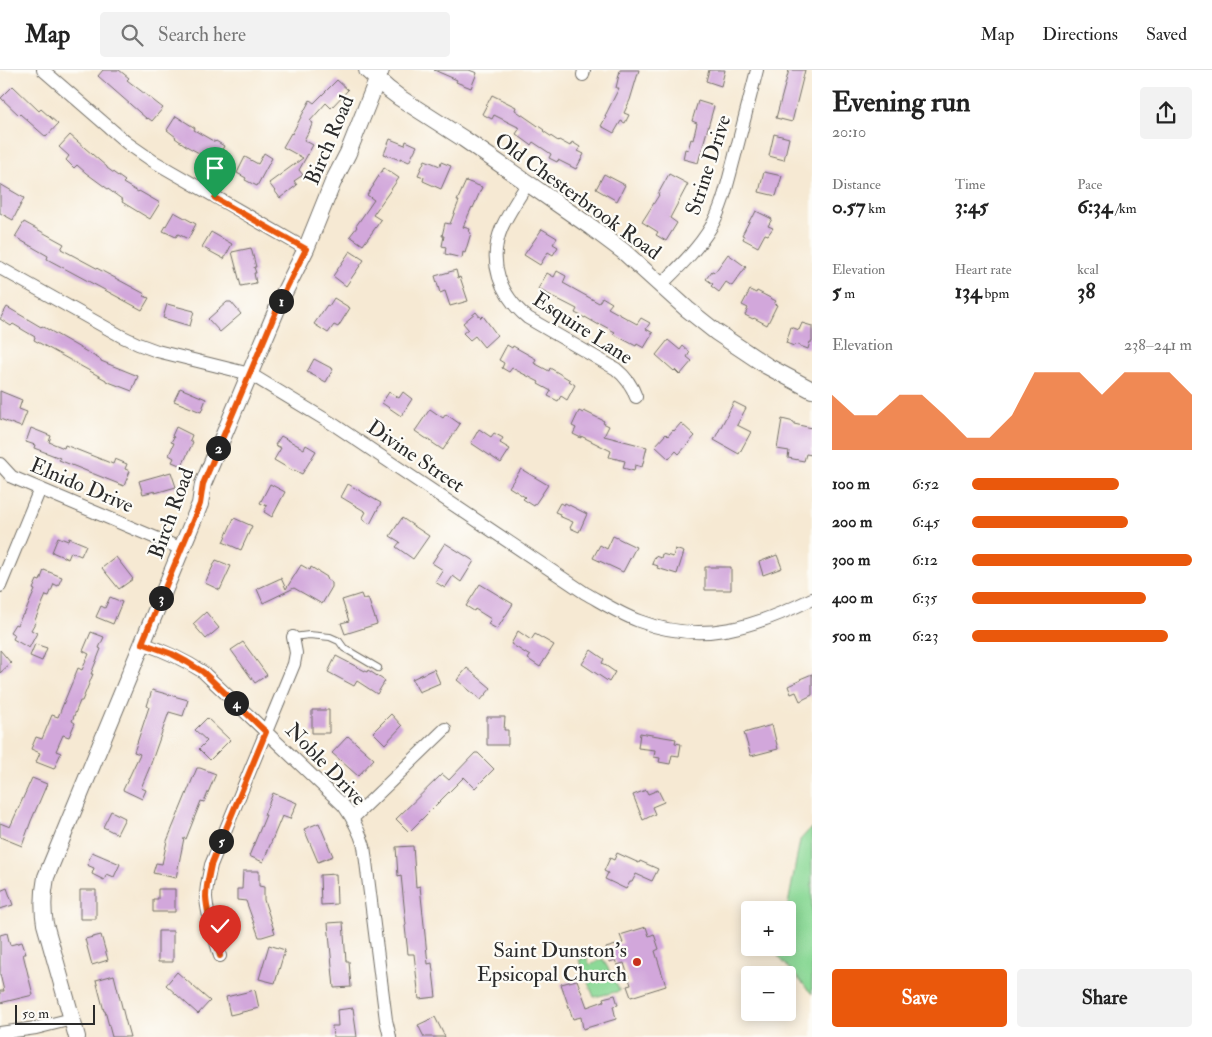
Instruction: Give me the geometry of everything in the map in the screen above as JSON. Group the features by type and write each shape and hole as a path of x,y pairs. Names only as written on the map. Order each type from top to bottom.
{"street":[{"path":"43,70 127,143 152,161 306,249"},
{"name":"Strine Drive","path":"661,285 702,241 718,212 757,70"},
{"name":"Birch Road","path":"77,1037 44,917 43,893 46,877 200,504 203,484 283,295 306,249 333,182 354,137 375,73"},
{"name":"Old Chesterbrook Road","path":"375,73 388,89 400,98 592,227 623,251 716,332 767,366 812,390"},
{"name":"Esquire Lane","path":"528,183 501,228 497,244 497,266 502,287 514,305 528,318 625,376 632,386 636,397"},
{"name":"Divine Street","path":"0,268 138,344 156,351 250,374 336,426 585,592 639,621 680,632 714,632 765,619 812,599"},
{"name":"Elnido Drive","path":"0,464 12,477 182,549"},
{"path":"0,586 40,489"},
{"path":"220,956 208,914 207,881 211,865 294,664 296,653 293,637"},
{"name":"Noble Drive","path":"142,643 172,654 203,672 344,806 353,818 364,846 386,1020 390,1037"},
{"path":"353,818 444,729"},
{"path":"0,1033 36,1028 72,1019"}],"lane":[{"path":"293,637 309,635 330,637 339,641 344,648 378,668"}],"green space":[{"path":"812,827 812,994 796,976 796,966 787,966 778,956 796,956 796,901 789,901 800,840"},
{"path":"586,957 590,965 603,959 620,991 594,997 579,960"}],"building":[{"path":"103,70 119,70 129,78 127,80 163,108 152,121 147,119 98,76"},
{"path":"434,70 469,70 477,73 471,88"},
{"path":"620,70 639,70 624,113 629,115 625,123 621,121 614,133 601,126 619,88 616,88"},
{"path":"709,70 725,70 721,86 706,81"},
{"path":"789,70 805,70 792,122 776,118"},
{"path":"337,80 348,90 331,108 326,103 310,121 313,123 304,140 313,145 299,170 303,175 294,181 297,185 280,198 269,183 303,158 283,147 310,100 314,103"},
{"path":"13,86 39,111 41,109 58,124 46,137 1,98"},
{"path":"492,95 516,107 515,110 558,141 570,146 572,142 580,147 578,151 584,154 576,169 558,160 557,162 549,158 551,154 533,142 531,145 516,134 520,128 494,115 492,119 482,114"},
{"path":"698,101 714,106 698,163 683,159 685,149 688,150 691,139 693,140 697,123 692,121"},
{"path":"176,116 195,128 194,130 224,146 217,159 214,157 212,160 188,147 167,130"},
{"path":"774,134 789,138 784,160 769,156"},
{"path":"70,135 107,168 125,181 123,183 160,203 150,219 122,202 123,200 77,165 74,168 66,160 69,156 59,147"},
{"path":"390,139 405,145 406,141 417,146 409,162 384,154"},
{"path":"264,153 272,158 257,186 245,180 246,178 237,173 245,157 258,164"},
{"path":"425,160 440,166 441,162 451,166 441,189 423,181 424,177 418,175"},
{"path":"384,168 399,178 373,215 381,220 363,245 350,236 374,200 367,195"},
{"path":"764,172 782,176 776,196 759,192"},
{"path":"604,174 625,185 617,201 596,189"},
{"path":"669,174 688,184 670,218 677,223 666,241 656,235 658,232 642,222 659,195"},
{"path":"466,181 482,187 463,227 470,229 469,232 471,233 462,258 445,254 446,247 442,246 444,236 442,236 445,223 450,224"},
{"path":"0,184 24,198 13,220 0,213"},
{"path":"756,211 772,219 768,226 773,228 768,235 765,234 758,247 743,239 744,236 742,235"},
{"path":"174,212 196,224 188,239 178,234 176,237 163,231"},
{"path":"24,222 64,244 61,249 145,294 144,296 149,298 142,310 47,259 48,256 15,237"},
{"path":"542,229 557,238 553,244 558,247 553,255 548,252 540,265 524,255"},
{"path":"211,232 232,244 224,259 202,247"},
{"path":"251,248 256,267 254,267 256,273 254,273 256,283 241,286 232,252"},
{"path":"350,251 364,260 346,286 333,276"},
{"path":"728,254 746,267 732,286 726,282 719,292 706,279 712,271 715,272"},
{"path":"456,270 468,301 450,306 445,291 440,293 435,276"},
{"path":"557,271 566,276 563,283 599,303 602,297 612,303 608,308 637,324 641,318 650,323 646,329 653,333 644,348 637,344 636,346 613,334 615,332 575,313 577,309 538,289 547,273 554,277"},
{"path":"750,290 756,293 757,291 776,301 774,304 777,305 767,325 745,315 748,308 742,305"},
{"path":"334,298 350,308 338,327 334,325 328,333 314,324"},
{"path":"227,302 231,302 241,314 220,332 208,319"},
{"path":"167,304 194,311 190,326 163,318"},
{"path":"7,307 101,361 138,376 132,391 106,381 34,340 35,337 13,324 11,326 0,319"},
{"path":"476,312 481,318 483,316 497,335 484,347 475,336 470,340 463,333 468,329 463,323"},
{"path":"802,323 812,326 812,342 810,342 808,349 786,343 791,327 799,330"},
{"path":"668,340 680,350 683,346 690,352 687,357 692,361 680,375 656,355"},
{"path":"507,345 512,348 513,346 536,359 534,363 549,371 550,368 570,380 575,385 567,400 561,396 558,401 548,396 551,391 538,384 539,382 512,368 509,372 502,368 504,363 499,360"},
{"path":"314,359 333,369 326,382 307,372"},
{"path":"180,388 206,399 201,412 174,401"},
{"path":"0,391 22,400 19,409 27,412 21,427 0,419"},
{"path":"389,392 399,398 403,392 412,399 401,416 382,403"},
{"path":"734,402 746,408 737,425 751,432 739,454 714,440"},
{"path":"430,409 443,418 446,414 460,424 443,450 415,431"},
{"path":"579,411 583,413 584,411 604,421 603,423 609,426 604,436 647,447 642,467 635,465 634,471 623,468 625,461 609,457 611,451 573,434 576,428 572,426"},
{"path":"782,419 812,428 812,455 806,454 804,461 788,458 789,451 777,449"},
{"path":"681,423 695,436 679,454 676,451 669,459 655,446 666,434 668,436"},
{"path":"176,427 192,435 190,440 193,442 182,466 172,462 174,458 169,455 174,443 171,442"},
{"path":"31,428 51,436 49,442 64,448 65,445 113,464 115,459 127,464 125,469 130,471 124,486 34,448 35,445 26,442"},
{"path":"479,429 491,437 494,433 503,438 500,443 510,449 501,463 471,443"},
{"path":"281,436 304,449 306,445 316,451 302,474 274,460 281,448 275,445"},
{"path":"521,469 548,485 534,506 523,499 525,497 509,487"},
{"path":"171,472 176,487 155,493 155,491 143,494 139,481"},
{"path":"270,484 285,492 272,517 264,512 267,506 260,503"},
{"path":"348,484 381,503 370,524 362,519 366,512 341,497"},
{"path":"560,503 564,505 565,503 587,514 579,532 570,528 573,522 559,516 560,514 555,512"},
{"path":"234,518 252,526 241,550 223,542"},
{"path":"402,518 429,536 413,559 396,547 400,542 390,536"},
{"path":"613,536 636,547 623,572 593,558 600,545 607,549"},
{"path":"58,537 68,541 69,538 86,545 81,556 71,552 68,559 52,552"},
{"path":"445,543 474,561 461,582 453,576 445,588 435,582 443,570 432,563"},
{"path":"675,549 684,552 677,574 657,568 658,566 652,564 655,556 661,558 662,554 673,557"},
{"path":"777,555 782,568 763,575 759,562"},
{"path":"116,557 133,579 119,589 102,568"},
{"path":"216,560 231,566 220,590 205,583"},
{"path":"301,565 310,570 311,567 327,577 326,579 332,583 332,587 322,604 294,588 263,603 257,589 281,578 286,589"},
{"path":"705,567 731,567 731,590 705,590"},
{"path":"44,570 62,577 58,586 54,584 49,596 46,595 31,630 37,633 29,648 13,639 15,635 10,632 24,615 35,590 33,589 37,580 40,581"},
{"path":"480,584 513,604 497,629 488,624 491,619 466,606"},
{"path":"361,594 363,599 368,598 377,624 345,634 341,623 349,621 342,600"},
{"path":"110,597 122,602 113,624 96,617 101,606 105,608"},
{"path":"206,612 219,628 206,639 193,624"},
{"path":"518,631 531,640 535,634 554,645 540,667 528,659 530,656 511,644"},
{"path":"91,632 104,637 99,648 101,649 91,674 93,674 72,721 75,723 69,737 63,735 56,751 61,753 54,769 36,762 40,753 31,749 36,737 42,739 52,715 58,717 78,668 82,670 89,654 83,651"},
{"path":"243,642 267,675 255,683 231,650"},
{"path":"35,644 47,648 42,661 30,656"},
{"path":"0,650 11,663 0,673"},
{"path":"591,650 604,659 602,663 615,672 609,682 582,664"},
{"path":"336,656 367,672 368,670 385,681 377,694 357,681 354,686 328,672"},
{"path":"467,668 491,688 481,700 457,680"},
{"path":"434,669 440,683 419,692 412,679"},
{"path":"812,674 812,695 800,701 796,692 791,694 788,686"},
{"path":"152,690 188,700 183,716 169,712 141,788 146,790 142,799 123,790 140,754 134,752 149,707 147,706"},
{"path":"312,710 329,710 329,733 312,733"},
{"path":"391,714 402,726 385,744 373,732"},
{"path":"487,717 505,717 504,730 508,730 508,745 487,745"},
{"path":"207,718 230,740 210,760 199,749 207,741 195,730"},
{"path":"772,725 778,749 751,756 744,733"},
{"path":"640,733 676,739 675,743 681,744 679,756 672,755 670,764 659,762 660,758 654,757 655,750 638,748"},
{"path":"348,736 374,759 358,776 332,753"},
{"path":"475,753 478,753 494,769 475,788 464,777 409,832 396,819 442,774 449,780"},
{"path":"197,768 216,774 204,802 201,801 186,839 184,838 176,878 153,873 156,863 162,864 167,841"},
{"path":"32,778 47,784 22,846 0,837 0,823 10,827"},
{"path":"646,790 648,794 658,790 664,802 652,807 655,814 643,820 633,795"},
{"path":"273,793 297,803 290,819 282,816 263,862 249,856"},
{"path":"111,811 125,818 117,834 103,827"},
{"path":"319,823 333,856 318,862 304,829"},
{"path":"413,846 416,887 420,886 428,964 432,963 436,997 419,999 414,954 408,954 401,875 398,876 396,847"},
{"path":"92,852 120,864 114,877 107,874 104,880 92,874 94,868 87,865"},
{"path":"617,853 658,869 652,881 636,874 626,889 605,879 608,873 604,871 610,858 614,860"},
{"path":"243,871 259,871 259,886 264,887 264,900 275,933 259,937 246,901 237,900 237,889 242,889"},
{"path":"336,874 337,904 321,905 320,875"},
{"path":"7,888 13,905 0,909 0,891"},
{"path":"158,889 175,889 175,912 153,912 153,899 158,899"},
{"path":"80,890 96,890 96,919 80,919"},
{"path":"343,922 346,961 349,961 351,987 334,988 328,923"},
{"name":"Saint Dunston's Epsicopal Church","path":"646,927 649,936 654,934 659,949 655,951 666,986 631,997 627,986 631,985 624,963 617,965 615,960 610,962 606,948 623,943 620,935"},
{"path":"158,931 173,931 173,962 158,962"},
{"path":"7,933 10,945 22,942 33,995 0,1003 0,991 4,991 0,974 0,935"},
{"path":"101,935 108,960 92,965 85,939"},
{"path":"269,945 285,950 275,983 259,979"},
{"path":"177,972 210,1001 198,1014 166,985"},
{"path":"114,975 130,1037 112,1037 96,980"},
{"path":"577,980 587,1007 604,1001 603,998 615,995 618,1005 613,1006 616,1019 583,1029 581,1017 573,1019 561,984"},
{"path":"255,990 259,1008 230,1015 226,997"},
{"path":"353,1008 357,1037 333,1037 332,1026 338,1026 337,1010"},
{"path":"435,1017 445,1037 424,1037 418,1025"}],"place":[{"name":"Saint Dunston's Epsicopal Church","path":"637,962"}],"route":[{"path":"215,198 306,249 283,295 203,484 200,504 142,643 172,654 203,672 266,732 211,865 207,881 208,914 220,956"}]}
